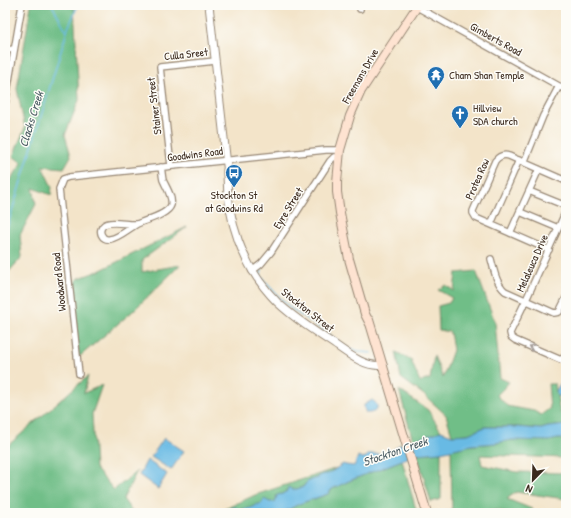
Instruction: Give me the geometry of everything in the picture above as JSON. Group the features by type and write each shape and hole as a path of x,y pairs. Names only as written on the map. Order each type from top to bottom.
{"main road":[{"name":"Freemans Drive","path":"417,6 369,78 350,116 340,153 337,187 340,213 349,259 365,314 370,324 383,365 427,513"}],"street":[{"path":"5,104 22,5"},
{"name":"Stockton Street","path":"209,5 227,169 232,200 241,247 252,271 278,303 304,323 360,360 376,365 383,365"},
{"name":"Gimberts Road","path":"417,6 566,90"},
{"path":"5,50 14,49"},
{"name":"Culla Sreet","path":"160,67 215,61"},
{"name":"Stainer Street","path":"160,67 171,166"},
{"path":"549,250 491,224 559,86"},
{"name":"Goodwins Road","path":"59,189 63,179 69,177 326,150 340,153"},
{"name":"Eyre Street","path":"252,271 261,264 271,252 330,160 340,153"},
{"name":"Protea Row","path":"491,224 476,218 473,211 495,161 500,156 506,155 521,161"},
{"path":"521,161 566,181"},
{"path":"137,224 130,225 120,223 104,225 101,233 104,238 110,239 122,234 137,224 162,214 169,209 171,199 163,179 161,168"},
{"path":"510,233 539,169"},
{"name":"Woodward Road","path":"59,189 79,374"},
{"path":"529,191 566,206"},
{"path":"520,212 558,228"},
{"name":"Melaleuca Drive","path":"565,215 510,333 511,337 560,360 566,355"},
{"path":"491,259 496,278 503,289 554,313 557,313 560,310 566,298"}],"green space":[{"path":"31,5 74,5 79,100 65,135 71,156 64,168 42,166 52,187 51,195 33,188 36,204 20,235 22,257 5,276 5,185 8,184 22,163 13,156 25,128 17,89"},
{"path":"187,227 142,260 142,272 180,265 133,311 79,357 73,286 77,279 101,270"},
{"path":"476,271 495,322 500,378 509,382 497,395 507,406 534,411 541,415 550,408 548,384 555,384 560,413 566,413 566,425 541,429 485,427 468,434 452,435 446,415 424,395 401,378 396,352 411,360 420,382 430,379 434,356 443,378 453,350 450,332 439,330 438,306 449,303 452,298 438,290 446,285 454,291 456,273"},
{"path":"88,376 84,393 102,385 92,414 95,468 114,490 137,471 123,499 133,513 5,513 5,448"},
{"path":"399,390 428,410 441,431 414,441"},
{"path":"566,439 566,458 480,455 482,465 517,472 566,473 566,499 516,492 507,499 532,509 534,513 506,513 499,510 452,512 451,450 467,446 510,440"},
{"path":"441,452 441,499 431,502 417,454"},
{"path":"402,460 417,513 282,513 299,504 328,494 332,489 349,481"},
{"path":"337,468 328,474 310,480 303,487 287,491 275,502 256,505 230,513 216,513 255,495"}],"water":[{"path":"560,384 566,385 566,398 557,396 556,391"},
{"path":"372,400 375,402 377,407 375,411 366,413 364,405"},
{"name":"Stockton Creek","path":"566,425 566,439 549,441 512,440 472,445 441,452 417,454 349,481 332,489 328,494 299,504 282,513 231,513 231,508 236,507 238,510 250,508 261,504 264,499 270,502 275,502 277,495 287,491 288,487 293,490 303,487 310,480 318,478 324,474 328,474 343,464 354,466 358,456 362,458 369,454 390,453 399,445 441,431 452,435 468,434 485,427 541,429"},
{"path":"164,438 184,451 171,470 151,457"},
{"path":"147,460 167,474 158,489 139,475"}],"waterway":[{"name":"Clacks Creek","path":"52,5 67,32"},
{"name":"Clacks Creek","path":"5,234 68,28 78,5"},
{"path":"262,270 260,275 290,308 348,349 372,353"}],"place":[{"name":"Cham Shan Temple","path":"436,90"},
{"name":"Hillview SDA church","path":"460,129"},
{"name":"Stockton St at Goodwins Rd","path":"234,188"}]}
